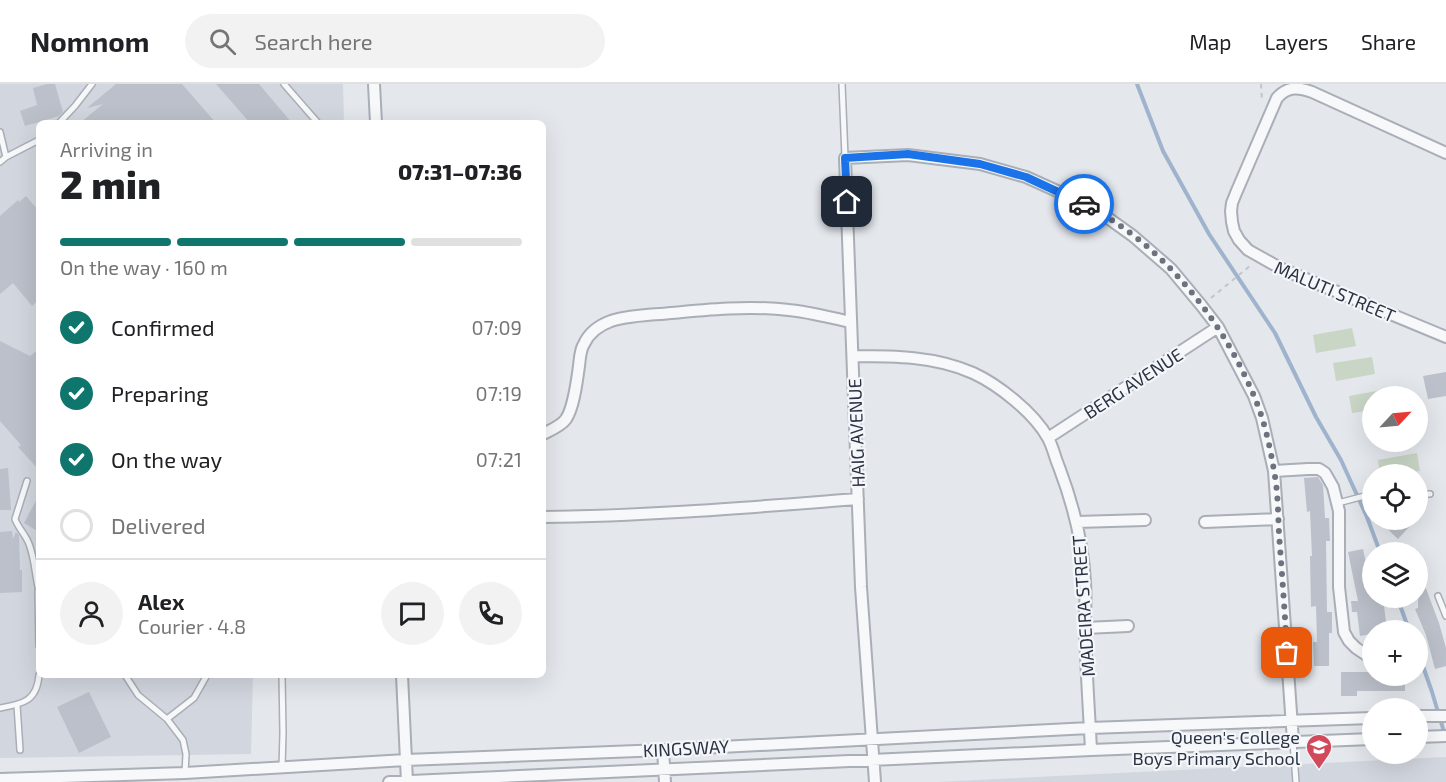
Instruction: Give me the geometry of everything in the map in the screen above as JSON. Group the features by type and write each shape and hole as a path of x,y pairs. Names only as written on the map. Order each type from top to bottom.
{"street":[{"path":"374,84 376,120"},
{"name":"MALUTI STREET","path":"1446,153 1312,92 1297,87 1287,89 1277,98 1263,128 1232,203 1231,211 1234,231 1248,250 1282,269 1446,337"},
{"path":"845,158 908,154 980,164 1026,177 1057,191 1101,213 1133,236 1171,269 1218,327 1254,396 1262,418 1274,471 1293,741"},
{"name":"HAIG AVENUE","path":"845,158 861,587 875,782"},
{"path":"546,432 567,418 584,344 601,325 612,321 693,310 756,308 790,310 851,322"},
{"name":"BERG AVENUE","path":"1048,438 1218,327"},
{"name":"MADEIRA STREET","path":"853,356 906,357 947,364 974,374 997,387 1023,407 1048,438 1077,522 1085,580 1091,750"},
{"path":"1274,471 1319,469 1325,473 1341,502 1339,587 1344,632 1349,641 1362,652"},
{"path":"546,517 709,511 858,499"},
{"path":"1205,522 1278,519"},
{"path":"1077,522 1145,520"},
{"path":"1085,627 1128,626"},
{"path":"402,678 407,782"},
{"path":"1428,716 1446,716"},
{"name":"KINGSWAY","path":"0,779 185,777 282,767 406,760 663,750 1090,728 1362,718"},
{"path":"1428,737 1446,736"},
{"name":"KINGSWAY","path":"389,782 1362,739"},
{"path":"663,750 665,782"}],"lane":[{"path":"62,120 92,84"},
{"path":"284,84 315,120"},
{"name":"HAIG AVENUE","path":"842,84 845,158"},
{"path":"0,132 6,157"},
{"path":"0,162 36,142"},
{"path":"27,481 15,519 32,551 36,574"},
{"path":"1341,502 1362,496"},
{"path":"1438,596 1446,616"},
{"path":"0,708 17,705 27,700 36,691 39,678"},
{"path":"128,678 138,695 167,719 179,734 185,746 185,777"},
{"path":"167,719 194,699 205,678"},
{"path":"282,678 282,767"},
{"path":"17,705 20,750"},
{"path":"1293,741 1296,782"}],"path":[{"path":"1201,305 1248,268"}],"shaded area":[{"path":"0,84 343,84 344,120 36,120 36,678 253,678 251,754 0,758"},
{"name":"Queen's College Boys Primary School","path":"1446,757 1446,782 937,782 1362,761 1362,764 1428,764 1428,758"}],"green space":[{"path":"1352,328 1356,346 1316,353 1313,335"},
{"path":"1372,357 1375,374 1336,381 1333,363"},
{"path":"1362,394 1362,412 1352,413 1349,396"},
{"path":"1417,453 1419,464 1379,464 1378,460"}],"building":[{"path":"55,84 63,112 59,116 36,120 36,123 25,126 20,111 37,105 33,88"},
{"path":"116,84 182,84 213,120 84,120 103,104 87,108"},
{"path":"216,84 259,84 289,120 247,120"},
{"path":"26,196 36,208 36,302 32,306 13,283 0,294 0,216 18,200 19,202"},
{"path":"0,341 30,356 36,351 36,467 18,447 21,445 0,421"},
{"path":"1446,372 1446,396 1428,399 1428,386 1425,386 1423,376"},
{"path":"8,468 11,510 0,510 0,469"},
{"path":"1318,477 1323,485 1325,518 1329,518 1330,541 1326,541 1327,612 1332,612 1332,633 1329,633 1329,666 1314,666 1313,642 1317,642 1316,606 1311,607 1310,511 1307,512 1304,478"},
{"path":"36,501 36,530 24,523"},
{"path":"1389,530 1406,530 1398,539"},
{"path":"12,531 13,539 16,532 19,535 22,592 0,593 0,532"},
{"path":"1362,549 1362,608 1384,608 1386,620 1362,620 1362,636 1360,636 1357,612 1352,612 1351,601 1358,601 1348,552"},
{"path":"1428,594 1446,648 1446,666 1435,669 1428,643 1428,620 1420,620 1415,609 1428,608"},
{"path":"1341,672 1362,672 1362,686 1405,686 1405,691 1357,691 1357,696 1341,696"},
{"path":"89,692 111,737 79,753 57,707"}],"waterway":[{"path":"1137,84 1163,151 1209,234 1275,333 1316,417 1341,460 1376,542"},
{"path":"1401,608 1405,620"},
{"path":"1428,681 1445,735"}],"way so far":[{"path":"1084,204 1133,236 1171,269 1218,327 1254,396 1262,418 1274,471 1287,653"}],"place":[{"name":"Queen's College Boys Primary School","path":"1319,770"}],"route":[{"path":"847,202 845,158 908,154 980,164 1026,177 1084,204"}]}
